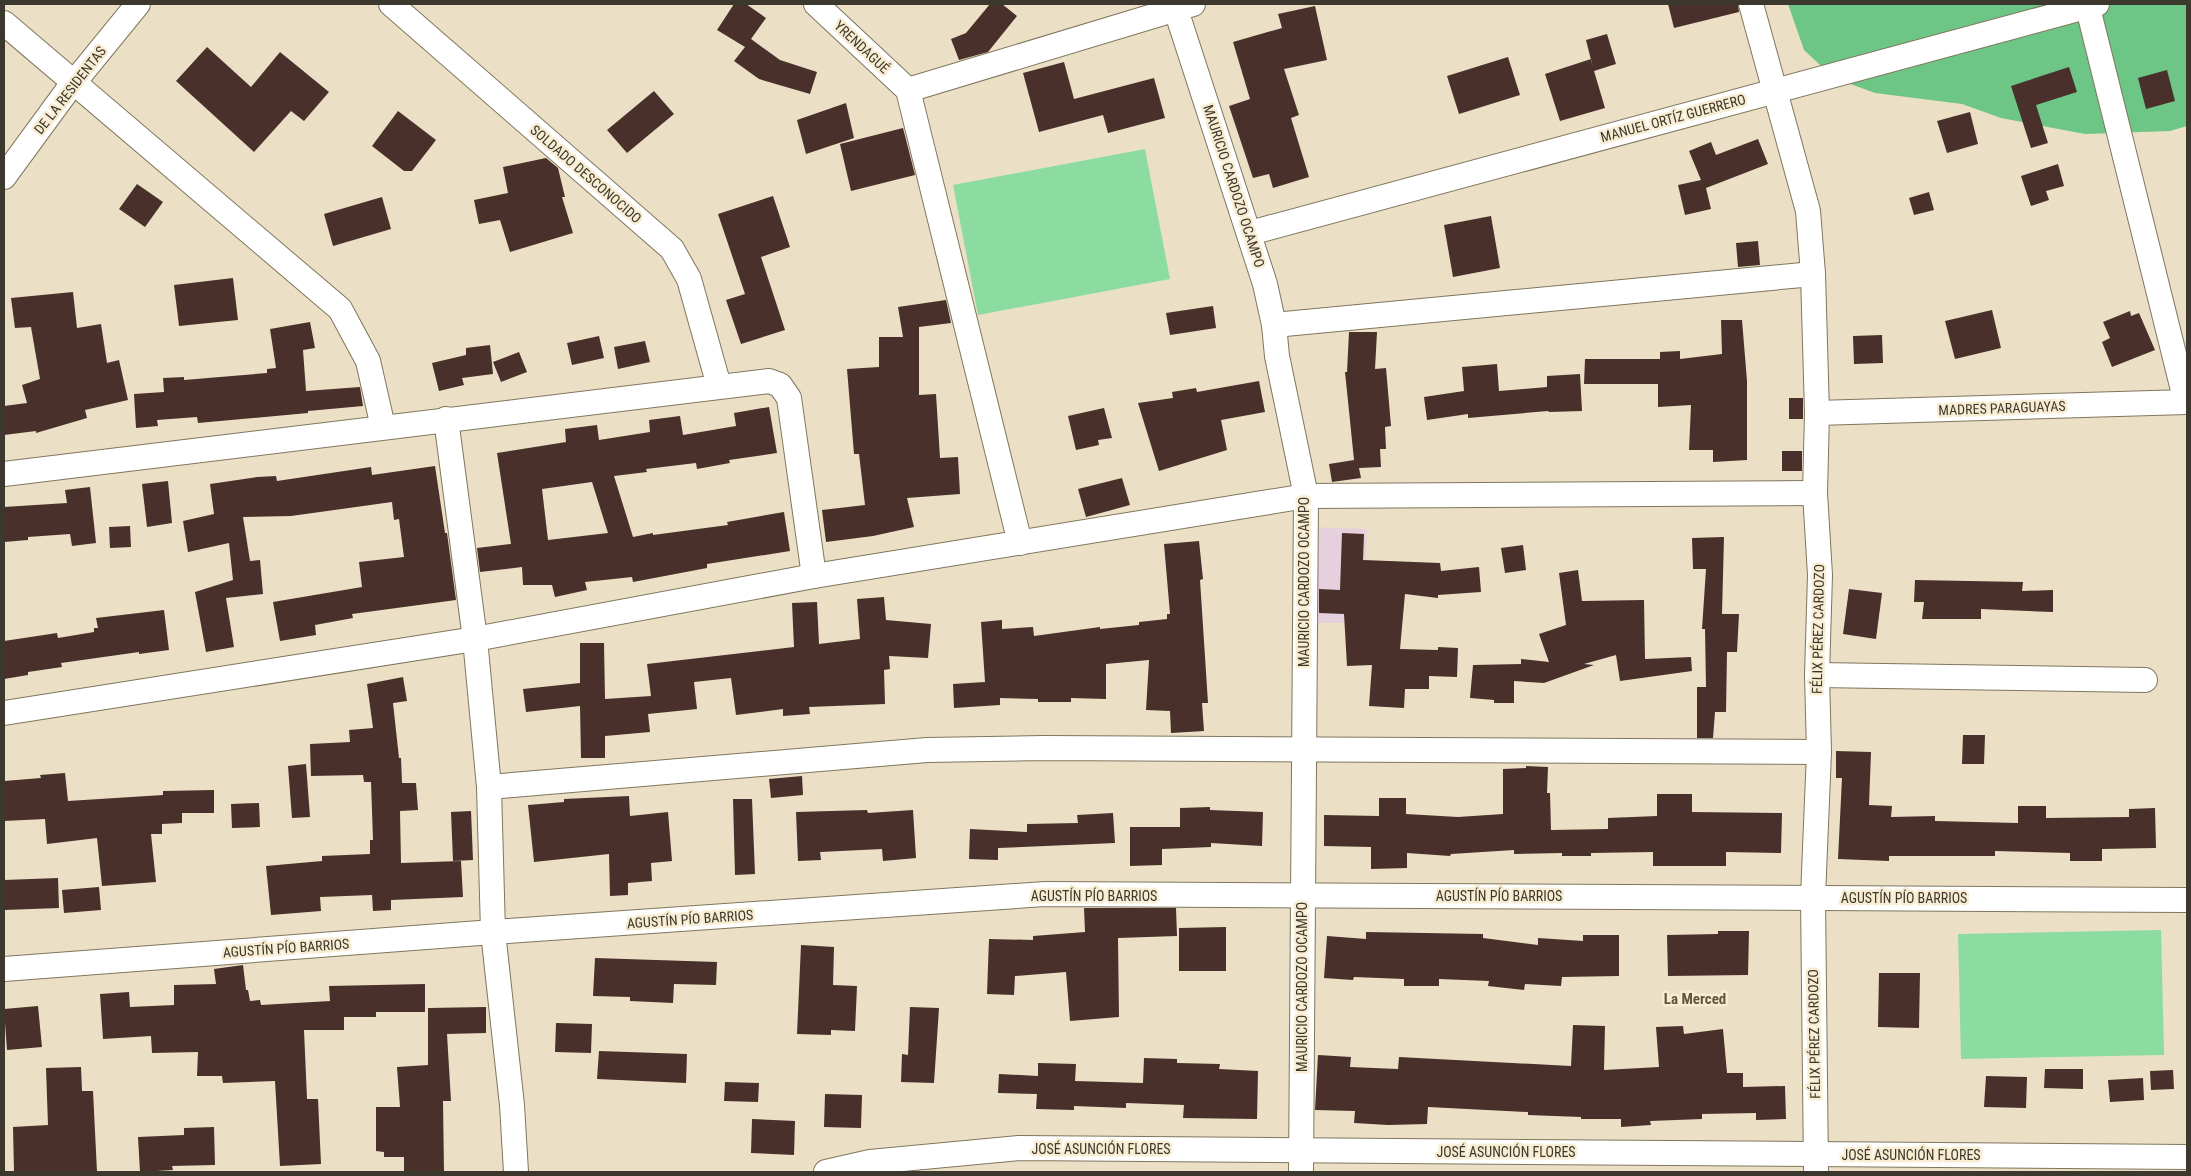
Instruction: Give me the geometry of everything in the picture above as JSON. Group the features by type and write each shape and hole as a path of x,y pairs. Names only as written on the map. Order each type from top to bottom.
{"street":[{"name":"DE LA RESIDENTAS","path":"4,177 74,83 138,4"},
{"name":"SOLDADO DESCONOCIDO","path":"391,4 672,249 689,279 719,386"},
{"name":"YRENDAGUÉ","path":"816,4 908,90"},
{"name":"FÉLIX PÉREZ CARDOZO","path":"1751,4 1808,211 1813,274 1817,413 1816,493 1820,575 1817,675 1819,752 1813,897 1816,1163"},
{"path":"2091,5 2187,402"},
{"name":"MANUEL ORTÍZ GUERRERO","path":"1250,234 2091,5"},
{"path":"1020,543 908,90 1185,7"},
{"name":"MAURICIO CARDOZO OCAMPO","path":"1185,7 1265,284 1274,325 1277,356 1306,496 1301,1161"},
{"path":"4,23 340,309 368,361 383,427"},
{"path":"1274,325 1813,274"},
{"path":"4,474 769,381 780,385 788,398 814,576"},
{"name":"MADRES PARAGUAYAS","path":"1817,413 2187,402"},
{"path":"446,419 475,639 489,787 493,932 512,1105 516,1172"},
{"path":"4,713 475,639 814,576 1306,496 1816,493"},
{"path":"1817,675 2145,680"},
{"path":"489,787 927,750 1044,748 1819,752"},
{"name":"AGUSTÍN PÍO BARRIOS","path":"4,969 493,932 1045,894 2187,900"},
{"name":"JOSÉ ASUNCIÓN FLORES","path":"826,1172 870,1162 1020,1148 1301,1161 1816,1163 2187,1157"}],"shaded area":[{"path":"1312,527 1367,529 1362,623 1307,623"}],"green space":[{"path":"1788,4 2187,4 2187,126 2170,131 2085,134 2001,118 1962,104 1875,93 1834,78 1804,50"},
{"path":"1145,149 1170,279 978,315 953,185"},
{"path":"2161,930 2164,1055 1961,1059 1958,934"}],"building":[{"path":"734,4 746,4 766,18 751,39 780,60 817,72 810,94 759,79 734,61 745,47 717,30"},
{"path":"990,4 1002,4 1017,16 988,52 959,60 951,39 966,33"},
{"path":"1668,4 1738,4 1739,12 1674,28"},
{"path":"1315,6 1327,60 1284,69 1299,115 1291,118 1309,177 1273,188 1269,174 1253,178 1229,106 1250,99 1233,42 1282,28 1278,14"},
{"path":"1607,34 1616,64 1594,71 1605,108 1560,121 1545,74 1591,59 1586,40"},
{"path":"207,47 251,87 280,52 329,92 304,121 291,111 254,152 176,81"},
{"path":"1508,57 1520,95 1459,114 1447,76"},
{"path":"1064,62 1074,99 1154,78 1165,118 1108,133 1103,115 1039,132 1023,73"},
{"path":"2069,67 2077,92 2036,105 2048,143 2031,148 2011,86"},
{"path":"2167,70 2175,101 2146,109 2138,78"},
{"path":"654,91 674,114 627,153 607,130"},
{"path":"846,103 854,138 806,154 797,120"},
{"path":"398,111 436,140 412,171 404,171 372,146"},
{"path":"1970,112 1978,144 1947,153 1937,121"},
{"path":"903,128 915,175 851,191 840,144"},
{"path":"1758,139 1768,164 1706,188 1711,209 1685,215 1678,185 1701,180 1689,151 1711,142 1716,155"},
{"path":"546,158 558,168 565,197 562,197 573,233 510,252 500,220 479,224 474,200 508,193 503,167"},
{"path":"2058,164 2064,186 2046,191 2049,200 2031,206 2021,176"},
{"path":"137,184 163,202 145,227 119,209"},
{"path":"1929,192 1934,210 1914,215 1909,198"},
{"path":"773,196 790,247 761,257 785,330 741,344 726,300 745,294 718,214"},
{"path":"382,197 391,229 333,246 324,214"},
{"path":"1491,216 1500,268 1453,277 1444,225"},
{"path":"1758,241 1760,265 1738,267 1736,243"},
{"path":"233,278 238,320 179,326 174,285"},
{"path":"73,292 77,328 101,324 107,363 119,360 128,400 85,410 87,418 36,433 36,431 4,435 4,406 27,403 22,385 40,379 31,327 15,328 11,298"},
{"path":"946,300 951,323 919,327 919,395 936,394 940,458 958,457 960,494 907,498 914,527 873,536 826,542 822,510 865,505 859,454 854,454 847,369 879,367 879,337 903,337 898,307"},
{"path":"1213,306 1216,328 1170,335 1166,313"},
{"path":"1992,310 2001,348 1955,359 1945,321"},
{"path":"2130,311 2131,316 2139,313 2155,350 2112,367 2102,342 2110,338 2103,322"},
{"path":"1721,320 1742,320 1747,381 1747,460 1713,462 1713,450 1689,450 1691,405 1658,407 1658,384 1584,384 1585,359 1660,359 1660,352 1680,351 1680,359 1722,354"},
{"path":"310,322 315,348 303,350 306,391 360,387 363,406 198,423 197,417 157,420 158,426 136,428 134,394 164,392 163,378 184,377 184,380 267,373 267,369 276,368 270,329"},
{"path":"1349,332 1377,332 1375,369 1386,368 1391,426 1385,427 1386,449 1380,449 1381,467 1359,468 1361,478 1332,482 1329,464 1354,460 1345,372 1347,372"},
{"path":"1882,335 1883,363 1854,364 1853,336"},
{"path":"599,336 604,358 572,365 567,343"},
{"path":"645,341 650,362 618,369 614,347"},
{"path":"490,345 493,374 462,378 464,385 439,391 432,363 466,355 466,348"},
{"path":"519,352 527,372 501,382 493,362"},
{"path":"1497,364 1499,391 1547,387 1547,376 1580,374 1582,411 1548,411 1468,418 1468,414 1427,420 1424,397 1464,391 1462,367"},
{"path":"1259,381 1265,412 1221,420 1227,450 1159,471 1138,403 1173,398 1172,392 1196,388 1197,392"},
{"path":"1789,398 1803,398 1803,419 1789,419"},
{"path":"769,407 777,453 729,460 730,463 697,469 696,463 646,469 647,472 614,476 633,537 728,525 727,522 784,512 790,551 707,564 707,568 633,582 632,577 585,582 587,590 555,597 552,585 523,585 522,567 480,572 477,548 511,544 497,453 566,442 565,429 597,425 599,440 650,432 649,420 680,416 683,435 736,426 734,413","holes":["592,482 608,533 548,540 542,489"]},
{"path":"1104,408 1112,438 1098,440 1099,445 1076,450 1068,416"},
{"path":"1782,451 1802,451 1802,471 1782,471"},
{"path":"435,466 456,600 352,614 353,618 315,625 316,635 280,641 273,602 362,587 359,562 404,557 399,519 394,520 392,502 291,516 243,517 250,561 260,560 263,594 226,598 234,647 206,652 195,592 233,580 229,543 188,552 183,521 214,514 210,484 276,476 277,481 371,467 372,475"},
{"path":"1122,478 1130,505 1086,517 1078,489"},
{"path":"168,481 172,523 147,527 142,484"},
{"path":"90,487 96,543 72,546 70,534 28,537 28,540 4,542 4,507 67,503 65,490"},
{"path":"130,526 131,547 110,548 109,527"},
{"path":"1342,533 1364,534 1363,560 1440,563 1441,571 1479,567 1481,592 1438,595 1438,598 1405,594 1400,649 1438,650 1438,647 1458,648 1457,677 1429,676 1429,689 1405,689 1404,708 1369,706 1372,665 1347,666 1344,614 1319,613 1319,589 1340,590"},
{"path":"1724,537 1722,614 1739,614 1737,652 1727,652 1726,712 1715,712 1713,738 1697,738 1697,687 1706,687 1705,629 1702,629 1706,569 1693,569 1692,538"},
{"path":"1199,541 1203,579 1200,580 1208,703 1202,703 1204,731 1171,733 1170,711 1146,710 1149,660 1106,664 1106,699 1071,698 1071,702 1038,702 1038,699 1000,698 1000,705 954,708 953,684 985,682 981,622 1002,620 1002,629 1033,627 1034,636 1100,627 1100,629 1139,625 1139,622 1167,619 1167,614 1170,614 1164,544"},
{"path":"1523,545 1526,570 1505,573 1501,548"},
{"path":"1578,570 1582,601 1644,600 1645,659 1691,657 1692,671 1620,681 1616,655 1584,664 1594,665 1544,683 1514,681 1514,703 1494,703 1494,700 1470,698 1473,665 1521,664 1521,659 1549,662 1539,634 1566,625 1559,573"},
{"path":"1915,580 2023,582 2022,591 2053,590 2053,612 1981,609 1981,619 1922,619 1924,602 1914,602"},
{"path":"1849,589 1882,593 1876,639 1843,634"},
{"path":"884,597 886,620 931,624 928,658 889,656 890,669 884,670 885,704 809,707 810,714 783,716 783,709 736,715 731,678 694,682 697,709 648,714 650,732 605,736 605,758 581,758 580,706 526,712 523,689 580,683 580,643 604,643 605,699 651,696 647,664 794,647 792,603 817,602 819,644 860,639 857,599"},
{"path":"164,610 169,650 139,654 139,652 61,663 62,667 28,672 28,675 4,679 4,641 57,633 58,638 94,632 94,628 98,628 96,618"},
{"path":"403,677 407,701 393,703 399,758 401,758 402,783 416,783 418,810 400,811 401,863 461,861 463,897 391,900 391,910 373,911 372,895 320,897 321,911 271,915 266,866 322,861 322,856 370,854 370,840 373,840 371,782 364,782 363,775 311,776 310,744 350,742 349,730 373,728 367,684"},
{"path":"1963,735 1985,735 1984,764 1962,764"},
{"path":"1836,751 1871,752 1869,805 1892,806 1891,817 1935,816 1935,821 2018,823 2018,806 2046,806 2046,818 2129,817 2129,809 2155,808 2156,848 2102,849 2102,861 2070,861 2070,853 1995,851 1995,856 1889,856 1889,861 1838,859 1842,778 1836,778"},
{"path":"306,764 310,817 292,818 288,766"},
{"path":"1526,766 1548,767 1547,793 1550,793 1551,830 1608,829 1608,818 1657,816 1657,794 1692,794 1692,812 1782,813 1781,853 1726,852 1726,866 1653,866 1653,852 1591,853 1591,856 1562,856 1562,853 1514,854 1514,850 1451,854 1450,856 1407,853 1407,868 1371,869 1371,847 1324,846 1324,815 1379,816 1379,798 1406,798 1406,814 1458,817 1503,814 1503,769 1526,768"},
{"path":"65,773 68,801 163,795 163,791 214,790 214,813 182,813 182,823 162,824 162,834 151,834 156,882 102,886 97,838 47,844 45,819 4,821 4,781 41,778 40,775"},
{"path":"802,776 803,795 771,798 769,779"},
{"path":"629,796 630,816 668,812 672,861 651,863 652,881 628,883 628,895 610,896 609,854 534,862 528,805 564,802 564,799"},
{"path":"733,799 752,799 755,874 735,875"},
{"path":"259,803 260,827 232,828 231,804"},
{"path":"1210,807 1210,810 1263,812 1262,846 1211,843 1211,847 1162,849 1162,865 1130,866 1130,827 1180,827 1180,808"},
{"path":"867,810 868,813 913,810 916,858 883,861 882,849 820,852 821,860 798,861 796,812"},
{"path":"471,811 473,860 453,861 451,812"},
{"path":"1113,813 1115,843 998,848 998,860 969,859 970,829 1027,832 1027,824 1078,823 1077,815"},
{"path":"58,878 59,908 4,910 4,880"},
{"path":"99,887 101,910 64,913 62,890"},
{"path":"1084,908 1176,908 1177,936 1118,938 1119,1017 1070,1021 1066,972 1015,976 1014,995 987,994 989,939 1033,940 1033,936 1085,932"},
{"path":"1226,927 1226,971 1179,971 1179,928"},
{"path":"1718,931 1749,931 1748,975 1668,976 1667,935 1718,934"},
{"path":"1366,932 1483,934 1483,938 1538,945 1538,938 1583,941 1583,935 1619,935 1619,976 1562,977 1561,986 1525,984 1524,990 1488,986 1489,981 1439,979 1439,986 1404,986 1404,979 1354,977 1353,980 1324,978 1327,936 1366,939"},
{"path":"801,945 834,947 833,985 857,986 855,1031 831,1030 831,1035 797,1034"},
{"path":"595,958 717,962 716,985 674,984 673,1003 630,1001 630,997 593,996"},
{"path":"243,965 246,990 248,990 250,1001 260,1000 261,1005 330,1001 329,986 425,984 425,1012 376,1012 376,1017 344,1017 344,1030 304,1030 307,1099 318,1099 321,1164 280,1166 275,1081 223,1083 222,1076 197,1076 198,1052 152,1053 151,1036 103,1039 100,994 129,992 130,1007 174,1005 174,985 216,984 214,969"},
{"path":"1879,973 1920,973 1919,1028 1878,1027"},
{"path":"38,1006 42,1047 7,1050 4,1009"},
{"path":"486,1007 486,1033 447,1034 451,1101 443,1101 444,1172 404,1172 404,1157 384,1157 384,1152 376,1151 376,1107 400,1107 397,1067 428,1065 428,1008"},
{"path":"910,1007 939,1008 934,1083 901,1082 902,1054 908,1055"},
{"path":"556,1023 592,1024 591,1053 555,1052"},
{"path":"1573,1025 1605,1026 1604,1070 1659,1067 1656,1027 1683,1026 1684,1034 1723,1029 1727,1073 1743,1073 1743,1087 1785,1086 1786,1119 1756,1120 1756,1113 1702,1114 1702,1119 1650,1121 1651,1125 1621,1127 1621,1119 1581,1119 1581,1117 1528,1115 1528,1112 1428,1107 1427,1124 1388,1125 1354,1123 1355,1111 1315,1110 1318,1055 1351,1057 1350,1067 1398,1069 1399,1057 1571,1066"},
{"path":"599,1051 687,1054 686,1083 597,1079"},
{"path":"1144,1058 1177,1059 1177,1063 1220,1064 1219,1069 1258,1071 1257,1119 1183,1118 1184,1105 1126,1103 1126,1108 1074,1106 1074,1110 1036,1109 1037,1094 998,1093 999,1074 1038,1076 1038,1063 1076,1064 1075,1081 1143,1083"},
{"path":"81,1067 82,1091 93,1091 97,1172 14,1172 13,1127 48,1125 46,1068"},
{"path":"2045,1069 2083,1069 2083,1089 2044,1088"},
{"path":"2173,1070 2174,1089 2151,1090 2150,1071"},
{"path":"1986,1076 2027,1077 2026,1108 1984,1107"},
{"path":"2143,1078 2144,1100 2110,1102 2108,1080"},
{"path":"725,1082 759,1083 758,1102 724,1101"},
{"path":"825,1094 862,1095 861,1128 824,1127"},
{"path":"752,1119 795,1121 794,1155 751,1153"},
{"path":"214,1127 215,1165 172,1166 173,1170 140,1172 138,1137 184,1135 184,1128"}],"district":[{"name":"La Merced","path":"1695,999"}]}
